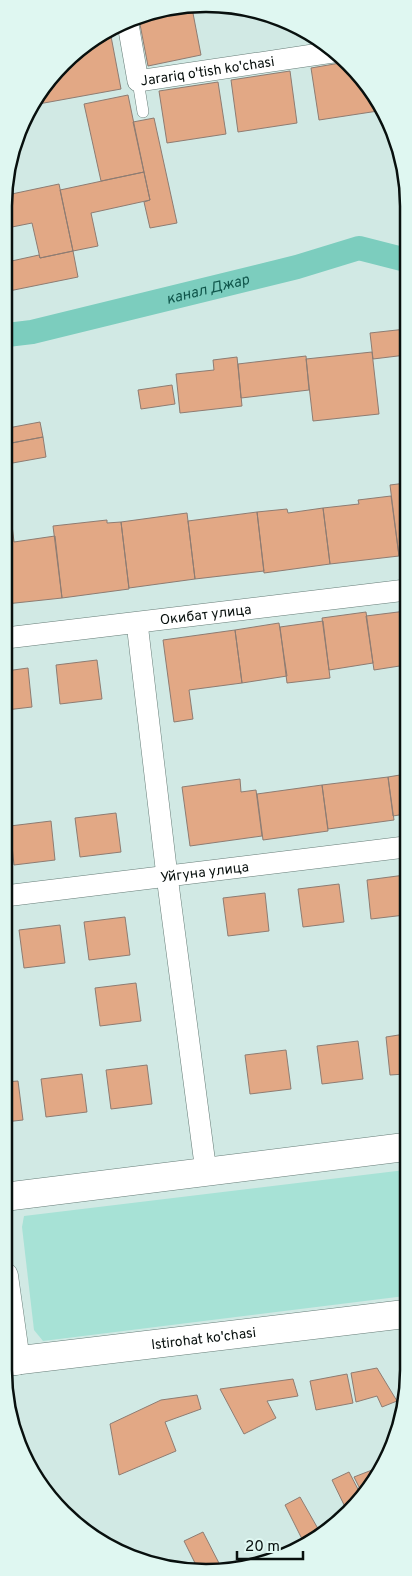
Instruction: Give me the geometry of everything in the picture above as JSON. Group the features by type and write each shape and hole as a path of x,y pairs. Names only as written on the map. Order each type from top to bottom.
{"main road":[{"path":"12,1196 400,1148"},
{"name":"Istirohat ko'chasi","path":"12,1361 400,1315"}],"street":[{"name":"Jarariq o'tish ko'chasi","path":"129,28 138,81 325,53"},
{"name":"Окибат улица","path":"12,637 400,591"},
{"path":"137,622 167,876 206,1172"},
{"name":"Уйгуна улица","path":"12,895 400,848"}],"lane":[{"path":"138,81 143,112"}],"green space":[{"path":"400,1171 400,1297 43,1341 34,1330 22,1227 24,1216"}],"building":[{"path":"193,13 201,55 148,66 140,24 168,16"},
{"path":"111,37 121,89 42,103 69,69 88,52"},
{"path":"337,64 360,88 375,111 319,120 311,68"},
{"path":"290,71 297,123 238,132 231,80"},
{"path":"218,82 226,134 167,143 159,91"},
{"path":"128,95 144,172 101,181 84,104"},
{"path":"154,118 177,223 150,228 144,202 150,200 133,122"},
{"path":"144,172 150,200 91,213 98,246 73,251 60,190"},
{"path":"59,184 73,251 40,258 32,223 12,227 13,194"},
{"path":"73,251 78,277 12,290 12,261 39,255 40,258"},
{"path":"400,330 400,356 373,359 370,333"},
{"path":"372,352 379,414 313,421 306,359"},
{"path":"306,356 309,390 241,398 238,364"},
{"path":"237,357 242,406 180,413 176,374 214,370 213,360"},
{"path":"172,385 175,404 141,409 138,390"},
{"path":"40,422 43,437 12,443 12,427"},
{"path":"43,437 46,457 12,463 12,443"},
{"path":"400,484 399,556 390,485"},
{"path":"391,496 399,556 330,564 323,508 359,504 358,500"},
{"path":"323,508 330,564 264,573 257,512 287,509 288,513"},
{"path":"257,512 264,571 195,579 188,521"},
{"path":"187,513 195,579 129,588 121,522"},
{"path":"107,520 107,523 121,522 129,589 62,598 53,526"},
{"path":"12,525 14,542 55,536 62,598 12,603"},
{"path":"366,612 373,663 329,670 322,618"},
{"path":"400,612 400,666 374,670 366,616"},
{"path":"323,621 330,678 287,683 280,627"},
{"path":"279,623 287,676 242,683 235,630"},
{"path":"235,630 242,683 189,690 193,719 174,722 163,640"},
{"path":"97,660 102,699 60,704 56,665"},
{"path":"28,668 32,707 12,709 12,670"},
{"path":"400,775 400,815 393,816 388,777"},
{"path":"388,777 394,820 328,829 322,785"},
{"path":"240,779 241,792 256,790 262,836 190,846 182,787"},
{"path":"322,785 328,831 263,840 257,794"},
{"path":"116,813 121,852 80,857 75,818"},
{"path":"51,821 55,860 14,865 12,826"},
{"path":"400,876 400,916 371,919 367,880"},
{"path":"339,884 344,922 303,927 298,889"},
{"path":"265,893 269,931 228,936 223,898"},
{"path":"125,917 130,955 89,960 84,922"},
{"path":"60,925 65,963 24,968 19,930"},
{"path":"136,983 141,1021 100,1026 95,988"},
{"path":"400,1035 400,1074 390,1075 386,1037"},
{"path":"358,1041 363,1079 322,1084 317,1046"},
{"path":"286,1050 291,1089 250,1094 245,1055"},
{"path":"147,1065 152,1104 111,1109 106,1070"},
{"path":"82,1074 87,1112 46,1117 41,1079"},
{"path":"12,1081 18,1081 23,1120 12,1121"},
{"path":"377,1368 397,1401 382,1407 377,1396 356,1402 351,1373"},
{"path":"347,1374 353,1403 316,1410 310,1381"},
{"path":"293,1379 298,1396 267,1401 276,1418 244,1434 220,1389"},
{"path":"197,1395 201,1409 165,1422 176,1451 119,1475 110,1424 161,1400"},
{"path":"372,1470 372,1470 360,1488 354,1477"},
{"path":"349,1472 358,1490 344,1505 332,1480"},
{"path":"300,1497 318,1528 302,1539 285,1505"},
{"path":"203,1532 219,1563 195,1563 184,1541"}],"waterway":[{"name":"канал Джар","path":"12,334 32,332 297,267 359,248 400,258"}]}
